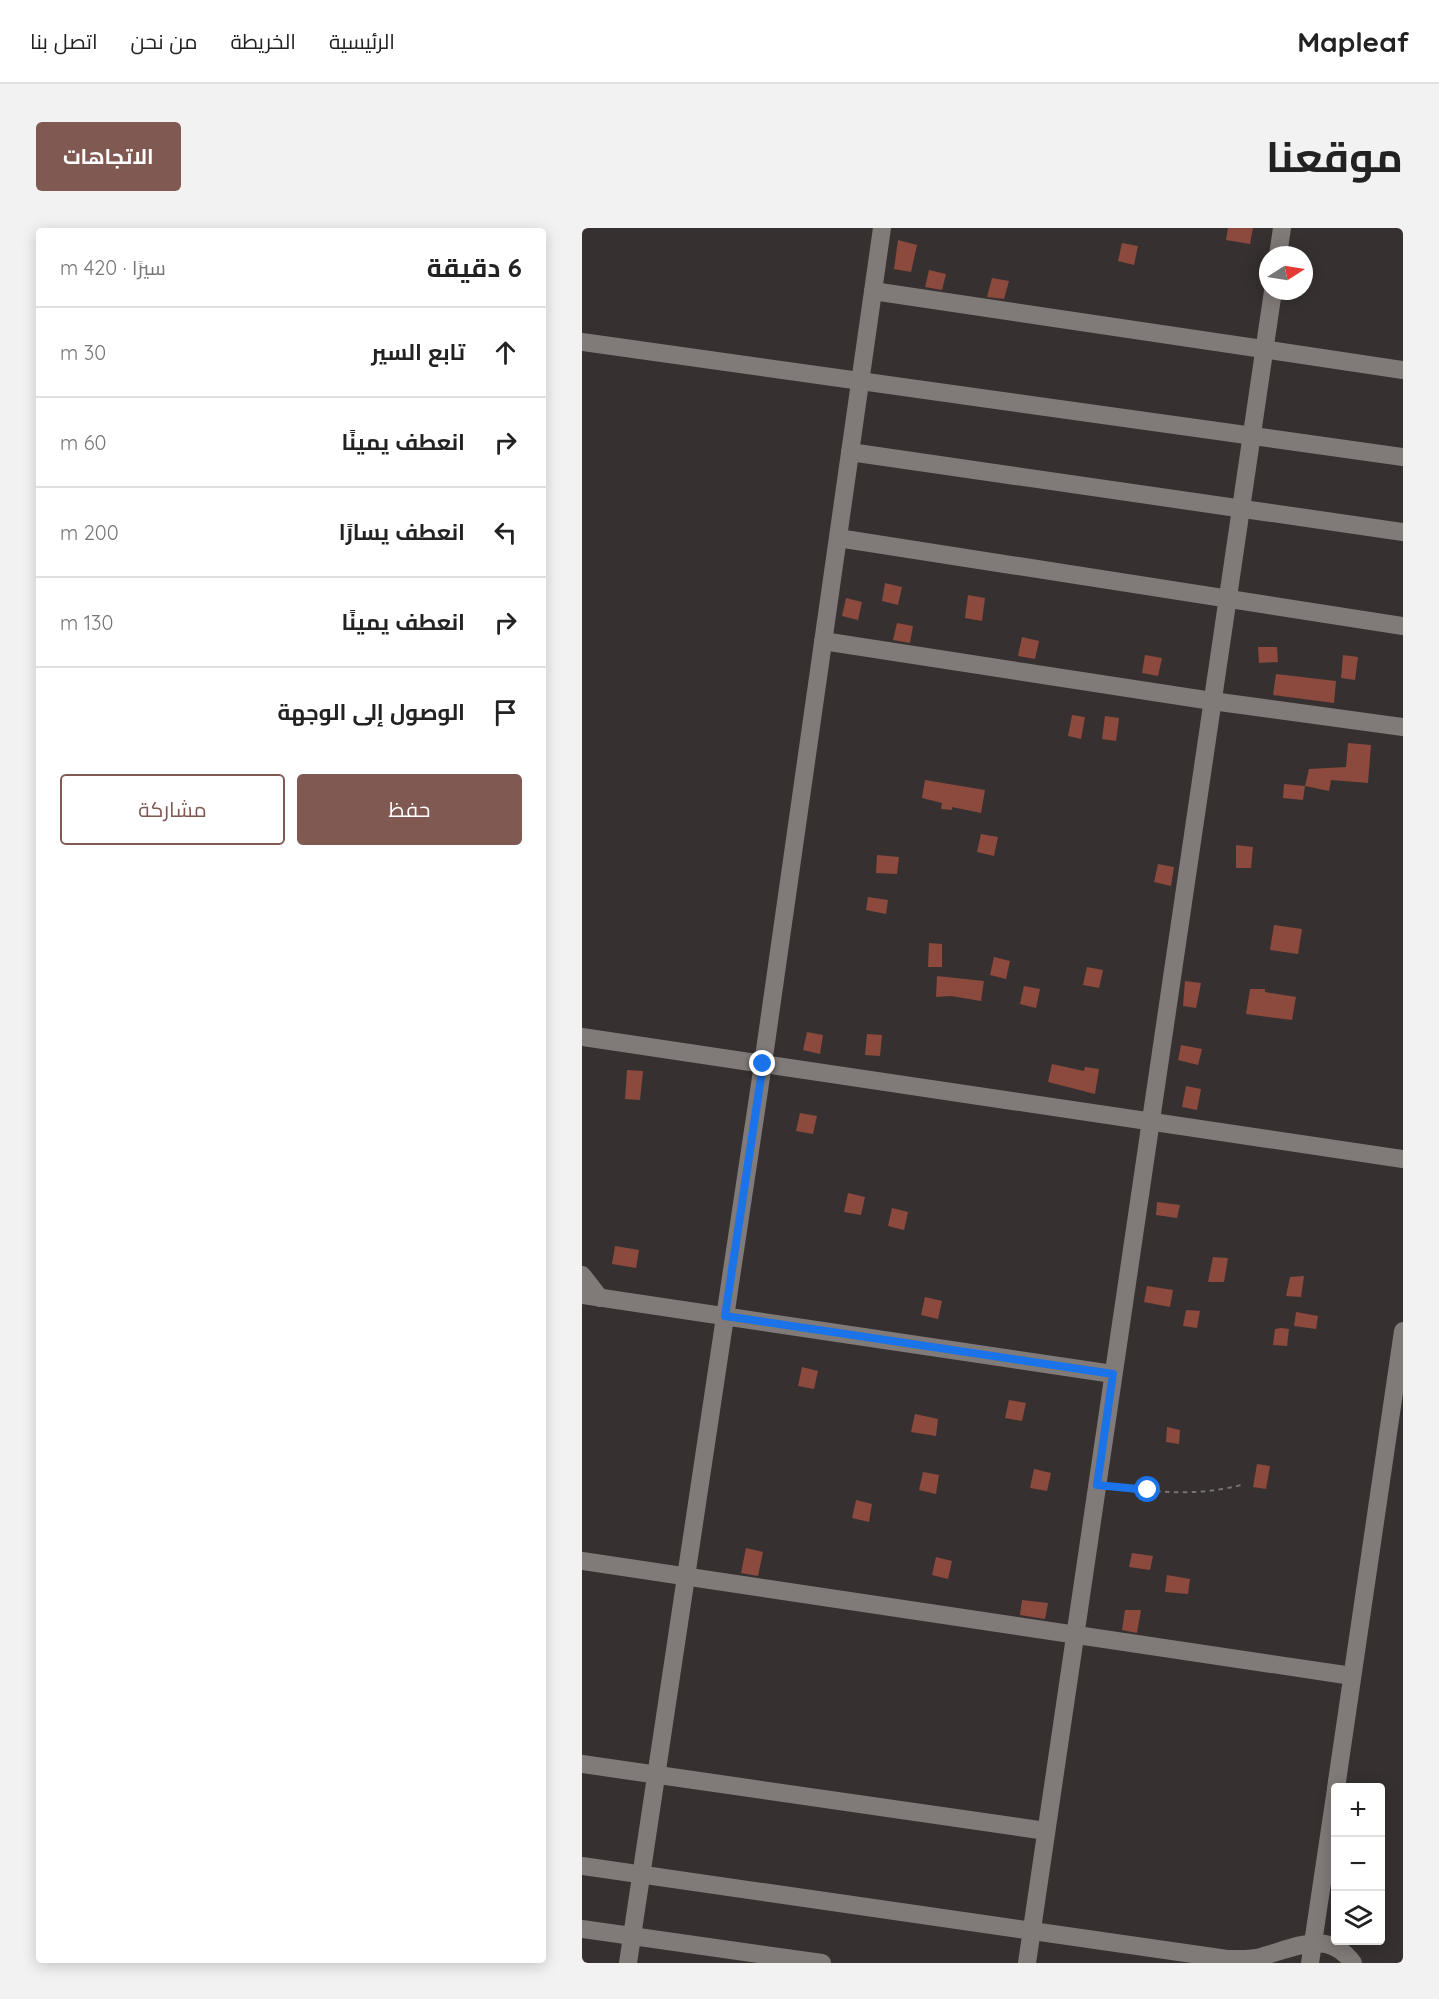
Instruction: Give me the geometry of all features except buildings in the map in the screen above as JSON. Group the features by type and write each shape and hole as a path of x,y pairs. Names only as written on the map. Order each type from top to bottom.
{"street":[{"path":"628,1963 639,1874 687,1577 763,1064 882,228"},
{"path":"1279,246 1282,228"},
{"path":"873,291 1403,370"},
{"path":"1027,1963 1272,300"},
{"path":"582,342 860,379 1403,457"},
{"path":"850,452 1403,532"},
{"path":"838,538 1403,626"},
{"path":"823,641 1212,701 1403,727"},
{"path":"582,1037 1403,1159"},
{"path":"582,1275 591,1296 1113,1374"},
{"path":"1337,1783 1403,1331"},
{"path":"582,1561 1352,1676"},
{"path":"582,1764 1046,1831"},
{"path":"1310,1963 1331,1821"},
{"path":"582,1866 1227,1959 1252,1961 1313,1942 1334,1946 1353,1963"},
{"path":"582,1929 822,1963"}],"path":[{"path":"1097,1485 1176,1494 1221,1490 1245,1484"}],"route":[{"path":"763,1064 725,1316 1113,1374 1097,1485 1148,1490"}]}
